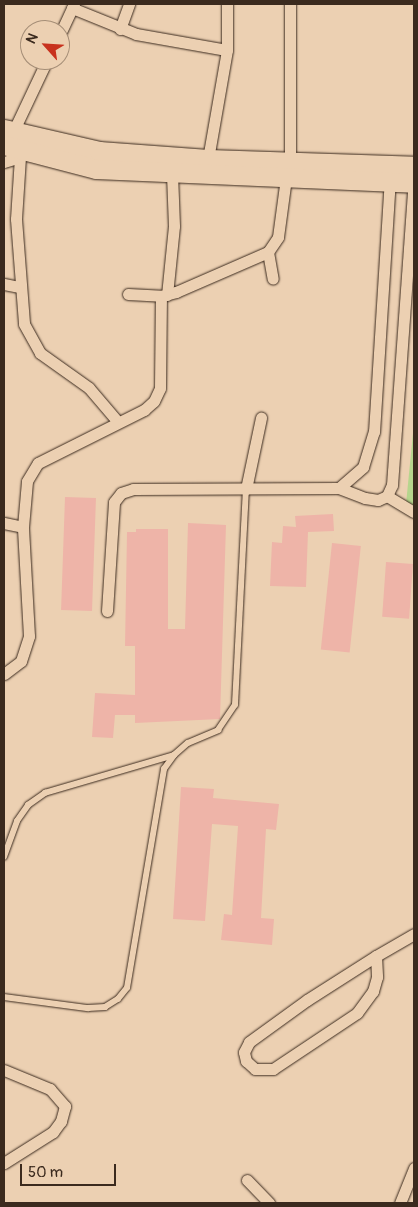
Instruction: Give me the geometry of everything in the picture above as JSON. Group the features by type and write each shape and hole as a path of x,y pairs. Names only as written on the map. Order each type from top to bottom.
{"main road":[{"path":"12,142 96,169 172,175 288,170"},
{"path":"12,142 208,159 288,170 390,175 414,183"},
{"path":"390,175 414,166"}],"street":[{"path":"120,29 129,4"},
{"path":"208,159 226,50 227,4"},
{"path":"128,294 164,295 268,252 278,237 288,170 290,4"},
{"path":"66,20 73,6 120,29 155,39 226,50"},
{"path":"4,162 43,70"},
{"path":"12,142 20,288 24,324 40,352 89,388 118,422"},
{"path":"4,674 21,661 30,636 23,527 27,481 38,462 144,410 154,401 160,388 164,295 174,226 172,175"},
{"path":"338,488 363,467 374,432 390,175"},
{"path":"107,611 114,502 121,493 133,489 338,488 365,498 378,500 387,496 392,485 414,175"},
{"path":"268,252 273,279"},
{"path":"4,284 20,288"},
{"path":"246,489 261,418"},
{"path":"387,496 414,512"},
{"path":"4,523 23,527"},
{"path":"376,956 377,977 373,991 357,1013 273,1069 255,1069 246,1061 244,1052 249,1042 307,1000 376,956 414,934"},
{"path":"4,1070 50,1089 65,1106 61,1121 53,1132 4,1163"},
{"path":"400,1203 414,1168"},
{"path":"247,1180 269,1203"}],"lane":[{"path":"4,997 88,1008 105,1007 118,999 127,988 157,798 164,770 174,755 188,743 218,730 235,705 246,489"},
{"path":"4,857 17,821 28,804 45,793 174,755"}],"green space":[{"path":"414,423 414,508 406,504"}],"building":[{"path":"65,497 96,498 92,611 61,610"},
{"path":"333,514 334,531 308,532 306,587 270,586 272,542 282,543 283,526 296,527 295,516"},
{"path":"188,523 226,525 220,719 135,723 135,715 115,715 113,738 92,737 95,693 135,695 135,646 125,646 127,532 136,532 136,529 168,529 168,629 185,629"},
{"path":"332,543 361,546 350,652 321,649"},
{"path":"386,562 413,564 409,619 382,617"},
{"path":"181,787 214,789 213,798 279,804 276,830 266,829 261,918 274,919 272,945 221,940 224,914 232,915 238,826 212,824 205,921 173,919"}]}
